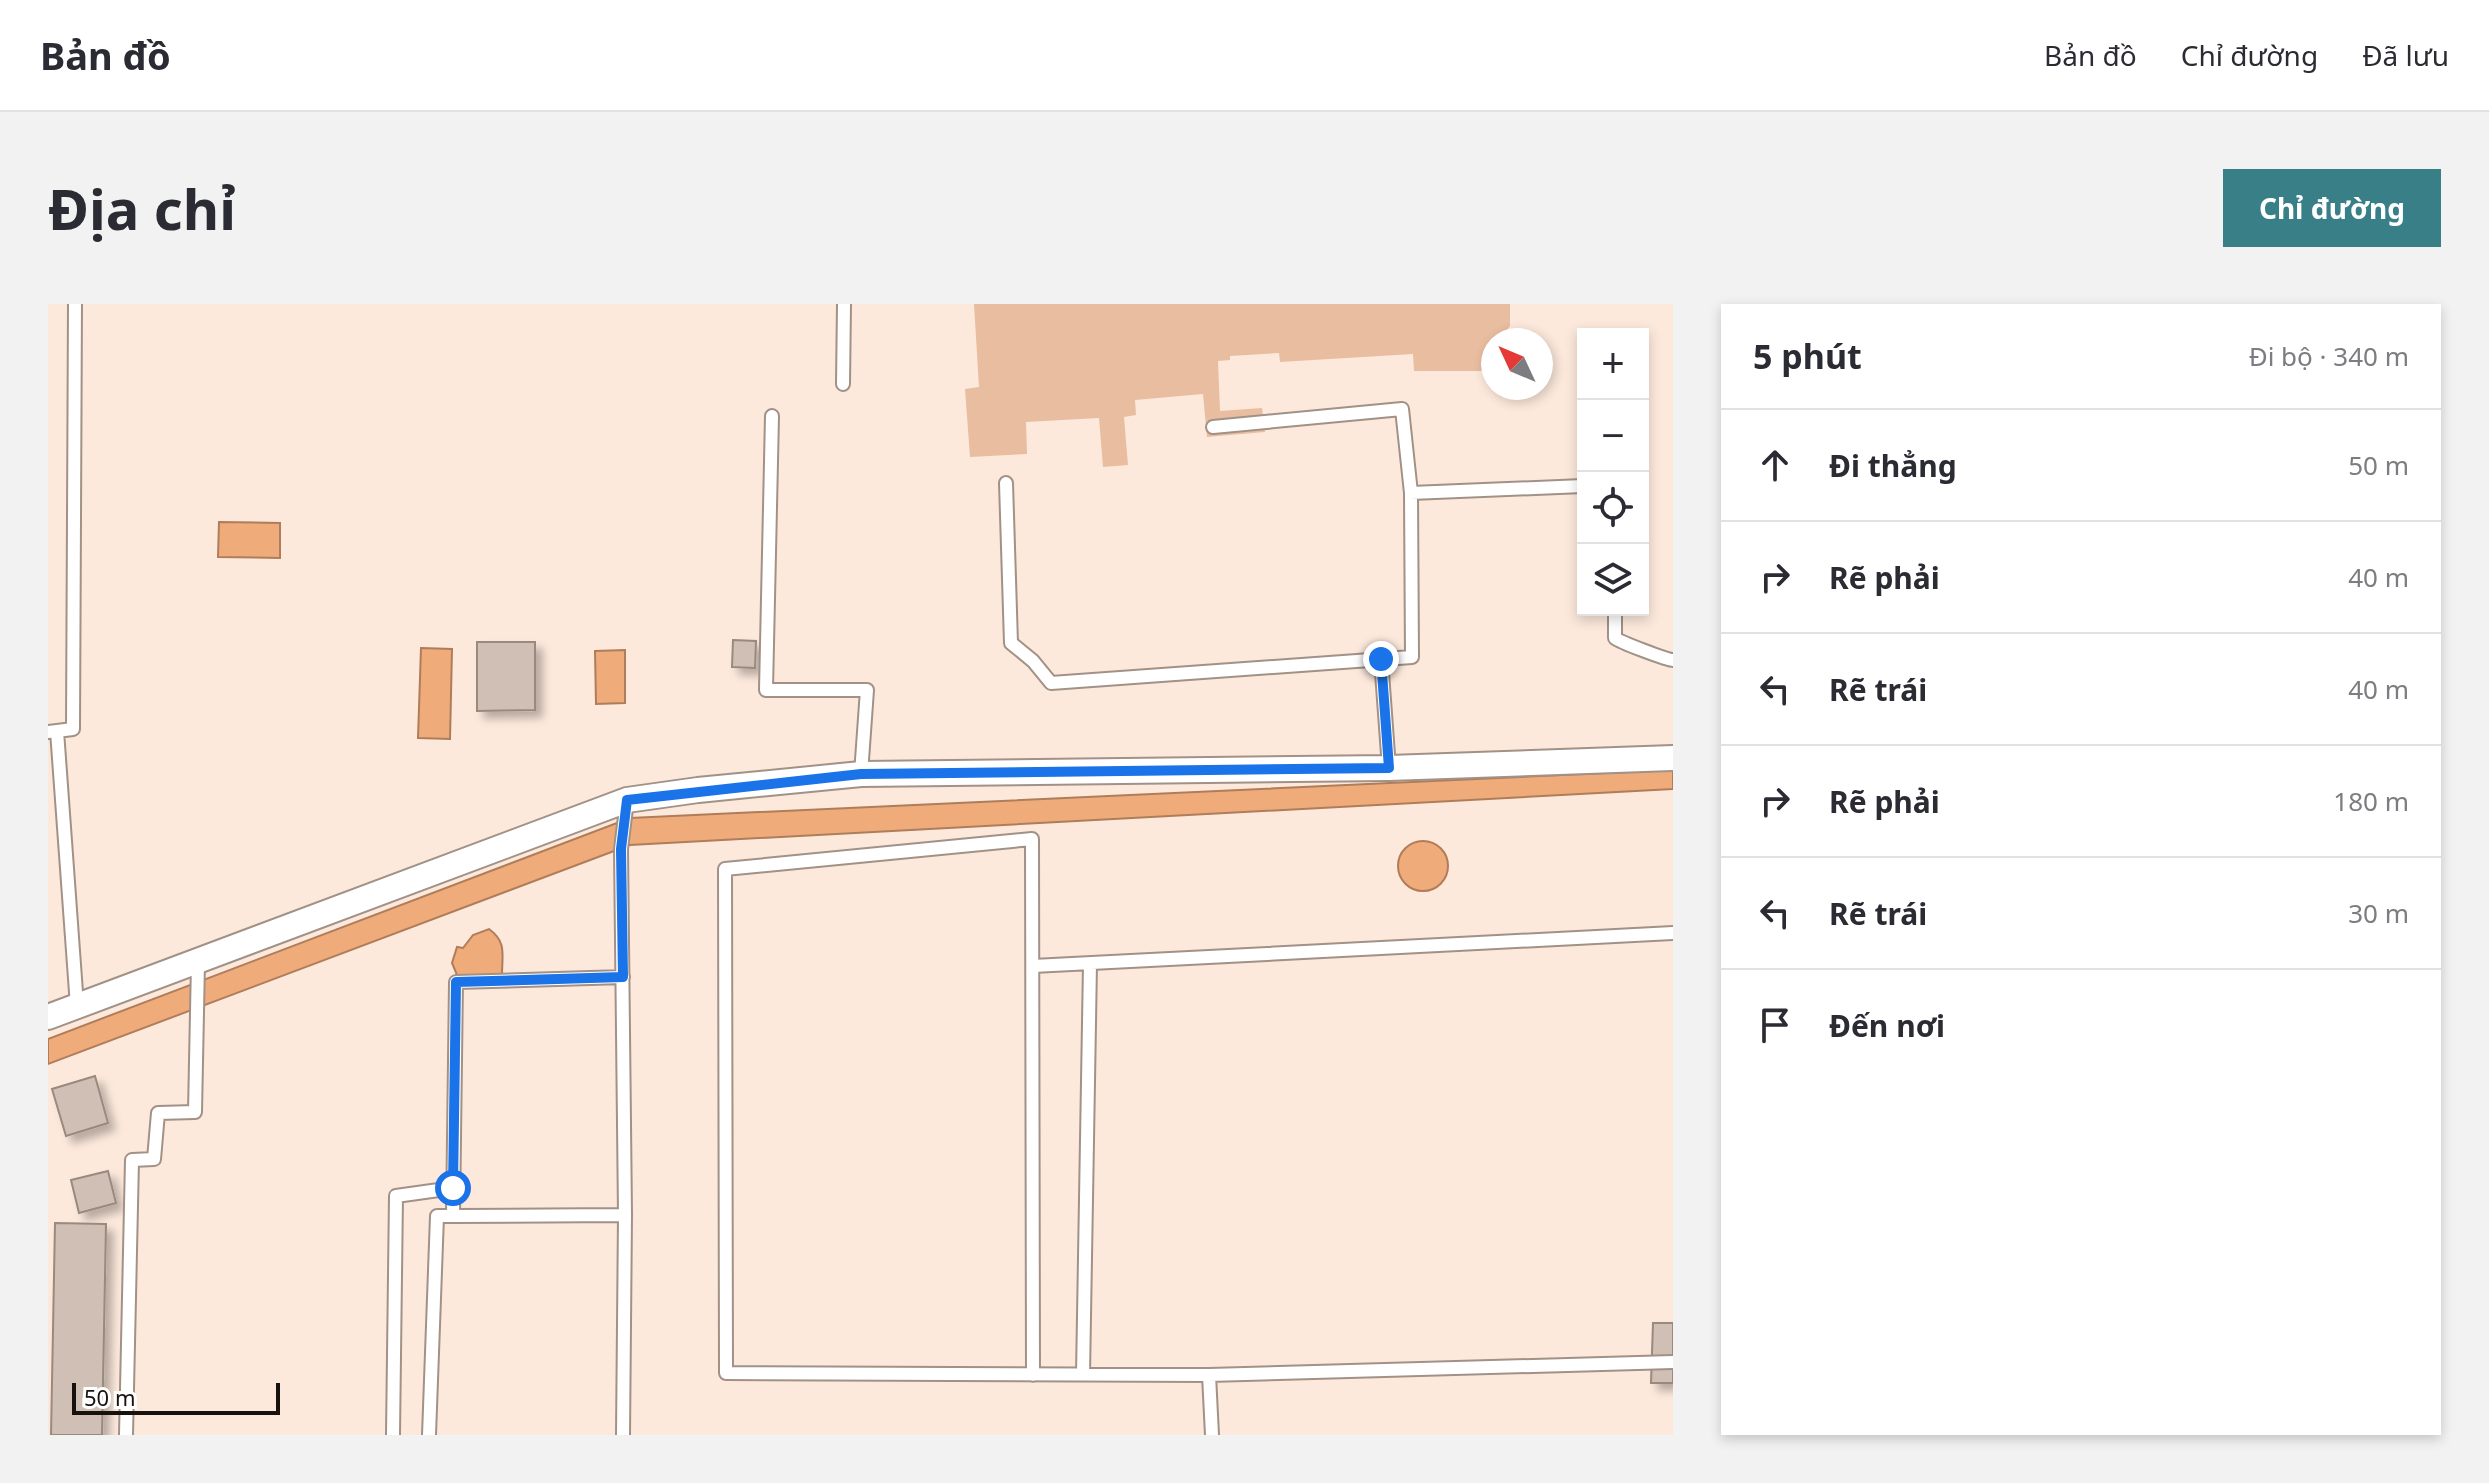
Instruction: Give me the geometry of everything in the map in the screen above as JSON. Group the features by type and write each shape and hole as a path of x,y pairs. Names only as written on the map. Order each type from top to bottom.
{"street":[{"path":"48,1017 197,972 625,810 861,774 1389,768 1673,758"}],"lane":[{"path":"75,304 73,729 52,732 77,1006"},
{"path":"843,384 844,304"},
{"path":"1006,483 1011,643 1033,661 1051,683 1412,657 1411,493 1402,409 1213,427"},
{"path":"772,416 766,690 867,690 861,774"},
{"path":"1411,493 1577,486"},
{"path":"1615,616 1615,638 1623,644 1650,651 1664,660 1673,660"},
{"path":"1381,659 1389,768"},
{"path":"623,1435 625,1215 621,849 625,810"},
{"path":"1033,1375 1032,839 725,869 726,1373 1033,1375 1209,1375 1673,1362"},
{"path":"1033,966 1673,933"},
{"path":"1083,1375 1090,964"},
{"path":"126,1435 132,1160 154,1159 158,1113 195,1112 197,972"},
{"path":"453,1216 456,982 623,977"},
{"path":"393,1435 396,1196 453,1188"},
{"path":"429,1435 437,1216 625,1215"},
{"path":"1209,1375 1212,1435"}],"shaded area":[{"path":"48,304 1673,304 1673,1435 48,1435"},
{"path":"974,304 1510,304 1508,328 1481,328 1481,371 1414,371 1413,354 1280,362 1279,353 1230,356 1230,360 1218,361 1220,411 1262,408 1265,432 1207,437 1203,394 1135,400 1136,415 1124,417 1128,465 1103,467 1099,418 1026,422 1027,454 970,457 965,389 979,387"},
{"path":"219,522 280,523 280,558 218,557"},
{"path":"421,648 452,649 450,739 418,738"},
{"path":"625,650 625,703 596,704 595,651"},
{"path":"1673,770 1673,789 630,845 48,1064 48,1039 630,818"},
{"path":"1423,841 1441,848 1448,866 1441,884 1423,891 1405,884 1398,866 1405,848"},
{"path":"489,929 501,944 502,975 457,975 452,963 457,947 463,948 473,935"}],"building":[{"path":"733,640 756,641 755,668 732,667"},
{"path":"477,642 535,642 535,710 477,711"},
{"path":"95,1076 108,1123 66,1136 52,1089"},
{"path":"108,1171 116,1203 79,1213 71,1180"},
{"path":"55,1223 106,1224 102,1435 51,1435"},
{"path":"1653,1323 1673,1323 1673,1383 1651,1383"}],"route":[{"path":"453,1188 456,982 623,977 621,849 627,800 861,774 1389,768 1381,659"}]}
